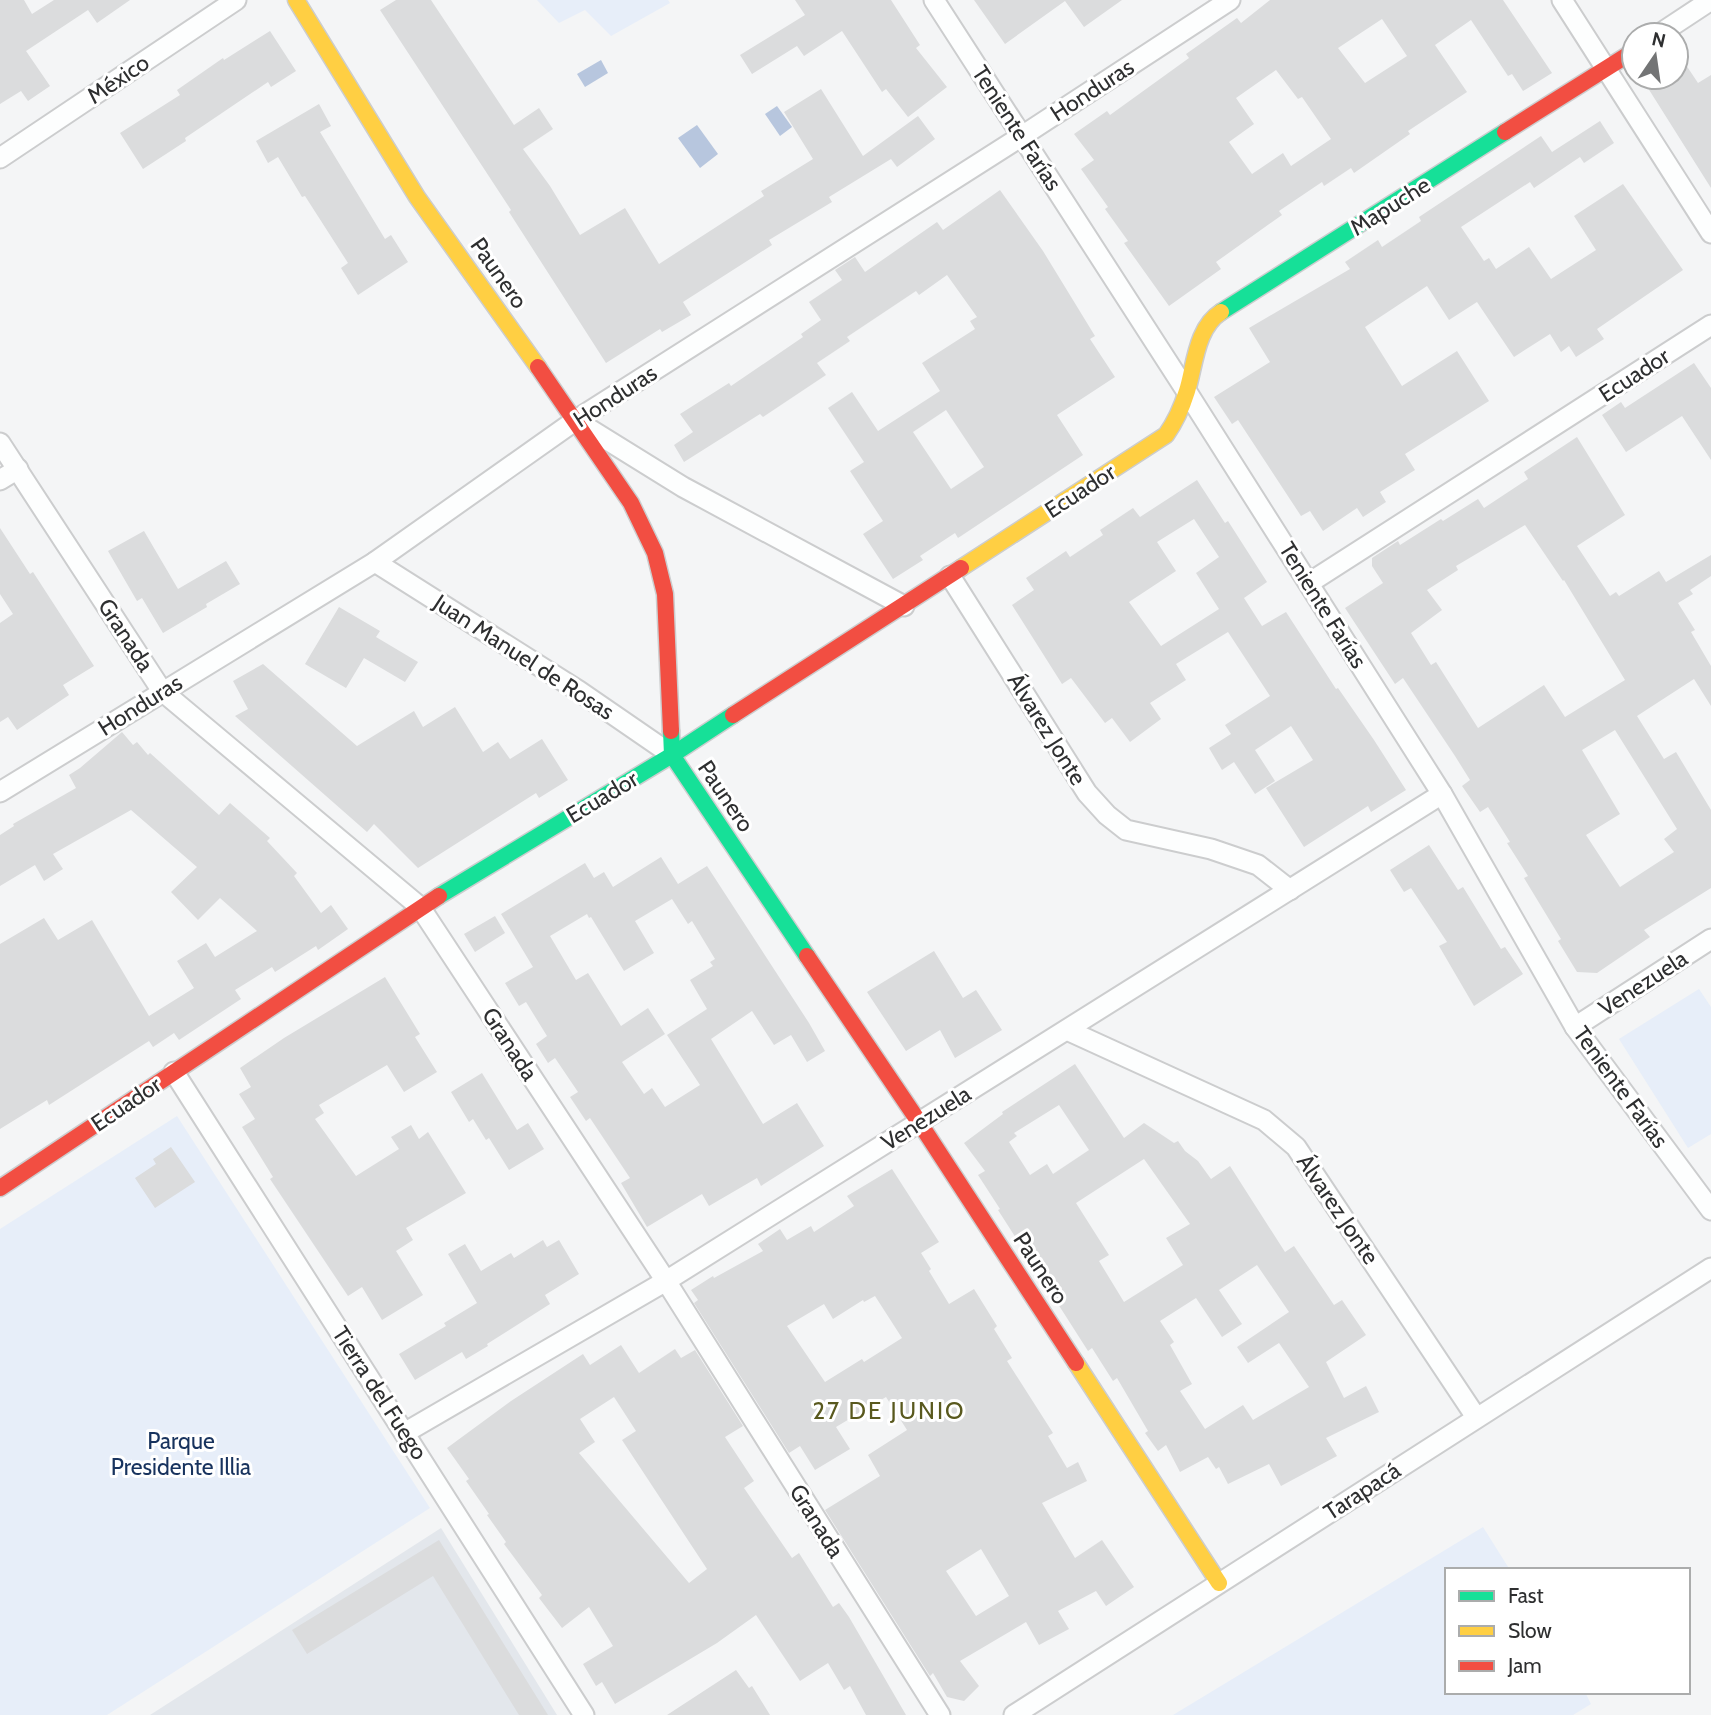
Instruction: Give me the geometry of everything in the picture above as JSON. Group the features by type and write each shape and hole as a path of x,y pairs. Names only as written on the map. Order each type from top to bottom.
{"street":[{"name":"México","path":"0,158 236,0"},
{"name":"Paunero","path":"296,0 417,197 576,420 631,503 655,552 665,594 672,755 919,1122 1219,1583"},
{"name":"Teniente Farías","path":"934,0 1442,794 1576,1027 1711,1210"},
{"name":"Honduras","path":"0,792 374,562 576,420 1230,0"},
{"path":"1562,0 1711,233"},
{"path":"1679,21 1711,0"},
{"name":"Mapuche","path":"1187,392 1201,337 1213,317 1620,60"},
{"name":"Ecuador","path":"1309,583 1711,325"},
{"name":"Ecuador","path":"0,1188 420,907 672,755 1166,435 1177,419 1187,392"},
{"path":"576,420 683,487 904,606"},
{"name":"Granada","path":"0,443 162,691 420,907 666,1281 940,1715"},
{"path":"0,480 18,469"},
{"name":"Juan Manuel de Rosas","path":"374,562 579,691 672,755"},
{"name":"Álvarez Jonte","path":"950,576 1087,793 1107,815 1126,830 1212,849 1258,865 1290,890"},
{"name":"Venezuela","path":"405,1432 666,1281 1442,794"},
{"name":"Venezuela","path":"1576,1027 1711,939"},
{"name":"Álvarez Jonte","path":"1067,1030 1264,1120 1296,1147 1476,1417"},
{"name":"Tierra del Fuego","path":"174,1072 584,1715"},
{"name":"Tarapacá","path":"1014,1715 1711,1268"}],"shaded area":[{"path":"441,1528 557,1715 150,1715"}],"green space":[{"path":"537,0 668,0 670,3 611,36 585,10 559,23"},
{"path":"1699,989 1711,1007 1711,1134 1688,1148 1619,1039"},
{"name":"Parque Presidente Illia","path":"177,1116 430,1508 107,1715 0,1715 0,1229"},
{"path":"1483,1527 1509,1568 1445,1568 1445,1694 1586,1694 1591,1704 1573,1715 1173,1715"}],"water":[{"path":"601,60 608,73 585,87 577,74"},
{"path":"777,106 792,127 780,136 765,114"},
{"path":"697,125 718,154 700,168 678,138"}],"building":[{"path":"0,0 24,0 32,14 54,0 130,0 97,23 88,10 26,51 50,86 28,101 21,91 0,104"},
{"path":"396,0 431,0 514,125 539,108 553,129 523,149 580,235 625,208 659,264 764,196 761,191 813,159 784,112 821,89 863,156 918,116 935,139 897,167 891,159 829,197 832,202 769,240 772,245 683,302 691,315 662,332 660,329 606,363 509,212 511,210 380,10"},
{"path":"795,0 891,0 920,45 916,48 947,87 908,117 886,89 882,92 842,31 804,56 797,46 752,74 740,55 805,15"},
{"path":"974,0 1122,0 1084,27 1065,1 1005,44"},
{"path":"1270,0 1503,0 1552,73 1523,91 1512,74 1508,76 1471,20 1435,45 1467,92 1408,131 1410,134 1354,173 1351,168 1324,186 1322,182 1279,211 1282,215 1216,262 1221,269 1169,306 1124,243 1128,241 1081,169 1094,160 1074,134 1107,111 1110,115 1189,58 1186,54 1237,18 1241,23","holes":["1382,19 1407,56 1365,83 1338,48","1276,70 1298,99 1302,97 1331,139 1291,166 1283,153 1252,174 1229,142 1254,124 1236,98"]},
{"path":"270,31 296,71 271,87 268,82 143,169 120,133 180,95 177,90 223,58 224,60"},
{"path":"1690,71 1698,83 1711,75 1711,188 1650,91 1690,91"},
{"path":"319,104 331,126 320,132 385,239 391,235 408,262 358,295 341,268 348,263 305,196 302,197 278,157 268,163 256,141"},
{"path":"1600,121 1614,143 1584,163 1580,157 1534,188 1530,182 1461,227 1484,261 1489,258 1496,269 1529,247 1551,279 1596,250 1574,216 1623,184 1683,270 1597,329 1604,339 1576,357 1569,346 1561,352 1550,334 1514,357 1477,302 1449,320 1427,286 1365,327 1402,386 1457,351 1489,401 1405,454 1415,470 1380,492 1386,502 1363,517 1357,508 1323,531 1310,511 1301,516 1238,420 1232,424 1214,397 1270,362 1249,328 1350,269 1345,262 1378,240 1382,247 1421,221 1419,217 1541,136 1552,152"},
{"path":"1000,190 1043,251 1095,336 1090,339 1115,377 1057,415 1083,455 958,538 955,533 920,556 923,560 893,579 863,534 883,521 850,471 864,462 828,408 852,392 878,431 940,391 922,363 975,329 970,321 977,317 947,275 919,295 916,291 847,337 850,341 817,363 826,375 763,417 760,414 684,462 674,445 693,432 680,414 729,383 731,386 803,337 801,334 821,320 809,302 842,280 835,270 855,257 865,272 937,222 943,230","holes":["946,410 984,467 951,489 913,432"]},
{"path":"1694,363 1711,388 1711,460 1682,416 1626,452 1602,415 1621,402 1625,408"},
{"path":"1577,437 1625,515 1577,546 1610,596 1616,592 1619,596 1659,571 1666,582 1711,555 1711,576 1690,590 1693,594 1678,603 1695,630 1691,632 1711,666 1711,706 1694,679 1637,716 1664,759 1676,752 1711,810 1711,888 1644,930 1650,937 1597,973 1577,972 1558,941 1561,939 1524,878 1528,876 1507,843 1510,842 1488,807 1480,812 1462,786 1470,780 1455,756 1403,678 1395,684 1345,608 1383,583 1372,566 1372,558 1398,541 1400,545 1478,499 1484,508 1528,479 1524,472","holes":["1525,525 1564,580 1625,680 1565,717 1544,685 1478,728 1436,662 1431,665 1411,633 1442,610 1427,590 1458,570 1456,566","1615,730 1677,829 1664,839 1674,852 1620,887 1586,835 1620,814 1582,750"]},
{"path":"1197,480 1225,523 1228,521 1267,582 1244,598 1262,626 1286,612 1406,790 1371,812 1368,806 1304,847 1266,788 1313,760 1291,726 1255,750 1275,781 1255,794 1234,762 1222,770 1209,748 1231,734 1225,725 1270,696 1228,632 1176,664 1186,680 1150,703 1161,719 1130,742 1112,718 1105,723 1071,678 1062,684 1012,605 1034,590 1026,578 1066,551 1070,557 1103,535 1100,530 1133,508 1140,517","holes":["1194,519 1219,557 1196,573 1219,609 1161,646 1129,602 1176,571 1157,542"]},
{"path":"0,528 30,574 33,572 94,666 63,685 69,695 17,730 8,717 0,722 0,623 13,614 0,594"},
{"path":"144,531 178,589 226,561 240,584 163,633 142,598 137,601 108,551"},
{"path":"339,607 380,631 376,637 418,662 405,682 364,658 346,688 305,664"},
{"path":"263,664 357,746 414,711 423,727 455,707 483,752 498,742 510,759 542,739 568,780 539,798 536,793 418,868 374,824 367,832 235,716 248,709 233,681"},
{"path":"122,732 133,745 137,742 148,755 150,753 219,815 230,803 270,838 267,841 297,873 294,876 321,913 331,905 348,929 318,950 316,946 275,972 272,967 235,990 241,999 179,1040 174,1033 153,1047 149,1041 49,1105 47,1100 0,1129 0,944 44,918 58,940 92,920 149,1016 194,988 177,961 206,943 215,957 257,931 220,898 198,920 171,892 197,867 131,810 53,854 63,869 44,881 35,865 0,886 0,835 14,826 13,824 76,788 69,775"},
{"path":"1429,845 1458,890 1463,887 1501,949 1505,947 1523,974 1474,1006 1439,946 1447,942 1411,888 1404,892 1390,870"},
{"path":"661,857 678,884 707,866 825,1051 807,1062 791,1035 774,1045 752,1011 711,1039 763,1124 797,1103 824,1146 761,1186 757,1178 709,1206 702,1194 647,1227 621,1183 630,1178 590,1118 586,1121 570,1097 578,1092 555,1058 548,1063 536,1044 547,1036 526,1002 519,1006 505,983 533,967 501,914 585,863 594,878 604,872 613,887","holes":["672,899 688,924 692,921 715,959 710,962 713,966 690,980 707,1009 667,1035 700,1085 665,1107 652,1088 644,1094 622,1062 665,1034 648,1008 621,1026 588,973 576,980 550,936 587,914 624,971 654,953 635,921"]},
{"path":"495,916 505,933 475,952 464,934"},
{"path":"934,951 963,998 976,990 1002,1030 955,1058 940,1030 906,1051 867,992"},
{"path":"385,977 420,1034 415,1037 437,1072 404,1092 387,1065 319,1105 324,1113 315,1119 356,1176 399,1149 391,1137 411,1125 419,1139 428,1132 466,1193 406,1228 413,1240 396,1251 423,1295 382,1320 362,1287 348,1296 270,1179 273,1177 242,1127 255,1119 239,1094 251,1087 240,1068"},
{"path":"1075,1064 1124,1138 1144,1123 1174,1143 1178,1141 1211,1179 1230,1166 1285,1252 1294,1246 1334,1305 1342,1300 1366,1335 1326,1362 1344,1398 1366,1386 1379,1412 1326,1438 1337,1456 1281,1486 1269,1464 1228,1484 1219,1467 1216,1469 1208,1457 1180,1472 1166,1445 1158,1451 1145,1433 1148,1431 1117,1378 1113,1381 1092,1348 1088,1351 978,1175 985,1171 964,1143 1003,1114 1002,1112","holes":["1059,1105 1089,1150 1053,1174 1047,1164 1030,1175 1009,1142 1017,1136 1014,1133","1144,1159 1190,1224 1166,1238 1183,1265 1124,1302 1099,1261 1109,1255 1076,1203","1257,1265 1289,1312 1237,1347 1248,1363 1279,1343 1309,1387 1253,1420 1243,1405 1205,1429 1180,1391 1192,1384 1170,1345 1174,1342 1160,1321 1196,1298 1222,1337 1242,1324 1219,1290"]},
{"path":"482,1073 517,1130 528,1123 544,1149 509,1170 489,1138 486,1140 473,1119 469,1122 451,1092"},
{"path":"171,1147 195,1182 155,1208 135,1178 156,1164 153,1159"},
{"path":"892,1169 939,1242 921,1253 949,1304 974,1289 997,1326 994,1329 1012,1358 1007,1361 1053,1433 1048,1436 1067,1468 1078,1462 1087,1481 1042,1503 1075,1558 1102,1540 1134,1587 1106,1606 1096,1591 1058,1611 1069,1629 1039,1645 1026,1622 960,1661 979,1686 964,1701 947,1697 933,1673 930,1676 825,1510 880,1476 868,1455 907,1430 886,1397 836,1427 850,1449 815,1470 800,1446 789,1453 694,1303 698,1300 691,1290 763,1251 758,1244 780,1229 787,1240 811,1226 814,1232 854,1206 847,1196","holes":["875,1296 902,1338 825,1382 787,1326 824,1304 833,1319 863,1300 864,1302","981,1549 1009,1596 976,1616 946,1571"]},
{"path":"543,1240 547,1247 559,1240 579,1274 545,1295 550,1304 487,1344 488,1346 466,1359 462,1352 415,1380 399,1354 446,1326 444,1323 477,1303 448,1254 465,1244 481,1271 511,1253 514,1258"},
{"path":"621,1345 639,1373 675,1349 681,1358 695,1350 743,1426 725,1437 754,1481 744,1488 792,1558 799,1553 833,1607 839,1603 849,1617 906,1715 866,1715 850,1686 844,1690 828,1663 800,1681 756,1615 717,1643 615,1704 602,1682 596,1686 583,1664 613,1646 589,1607 562,1628 539,1598 542,1595 504,1544 506,1542 466,1481 469,1479 447,1448 511,1401 583,1354 590,1365","holes":["614,1397 636,1431 622,1440 707,1569 689,1583 579,1453 595,1442 580,1419"]},
{"path":"439,1540 548,1715 519,1715 433,1576 307,1654 292,1630"},
{"path":"736,1670 749,1688 752,1686 770,1715 667,1715"}],"traffic: fast":[{"path":"1221,312 1505,132"},
{"path":"439,896 733,715"},
{"path":"671,731 672,755 807,956"}],"traffic: slow":[{"path":"296,0 417,197 538,367"},
{"path":"961,568 1166,435 1183,403 1201,337 1206,327 1221,312"},
{"path":"1076,1363 1219,1583"}],"traffic: jam":[{"path":"1505,132 1620,60"},
{"path":"538,367 631,503 655,553 665,594 671,731"},
{"path":"733,715 961,568"},
{"path":"0,1188 439,896"},
{"path":"807,956 1076,1363"}],"district":[{"name":"27 DE JUNIO","path":"889,1410"}]}
